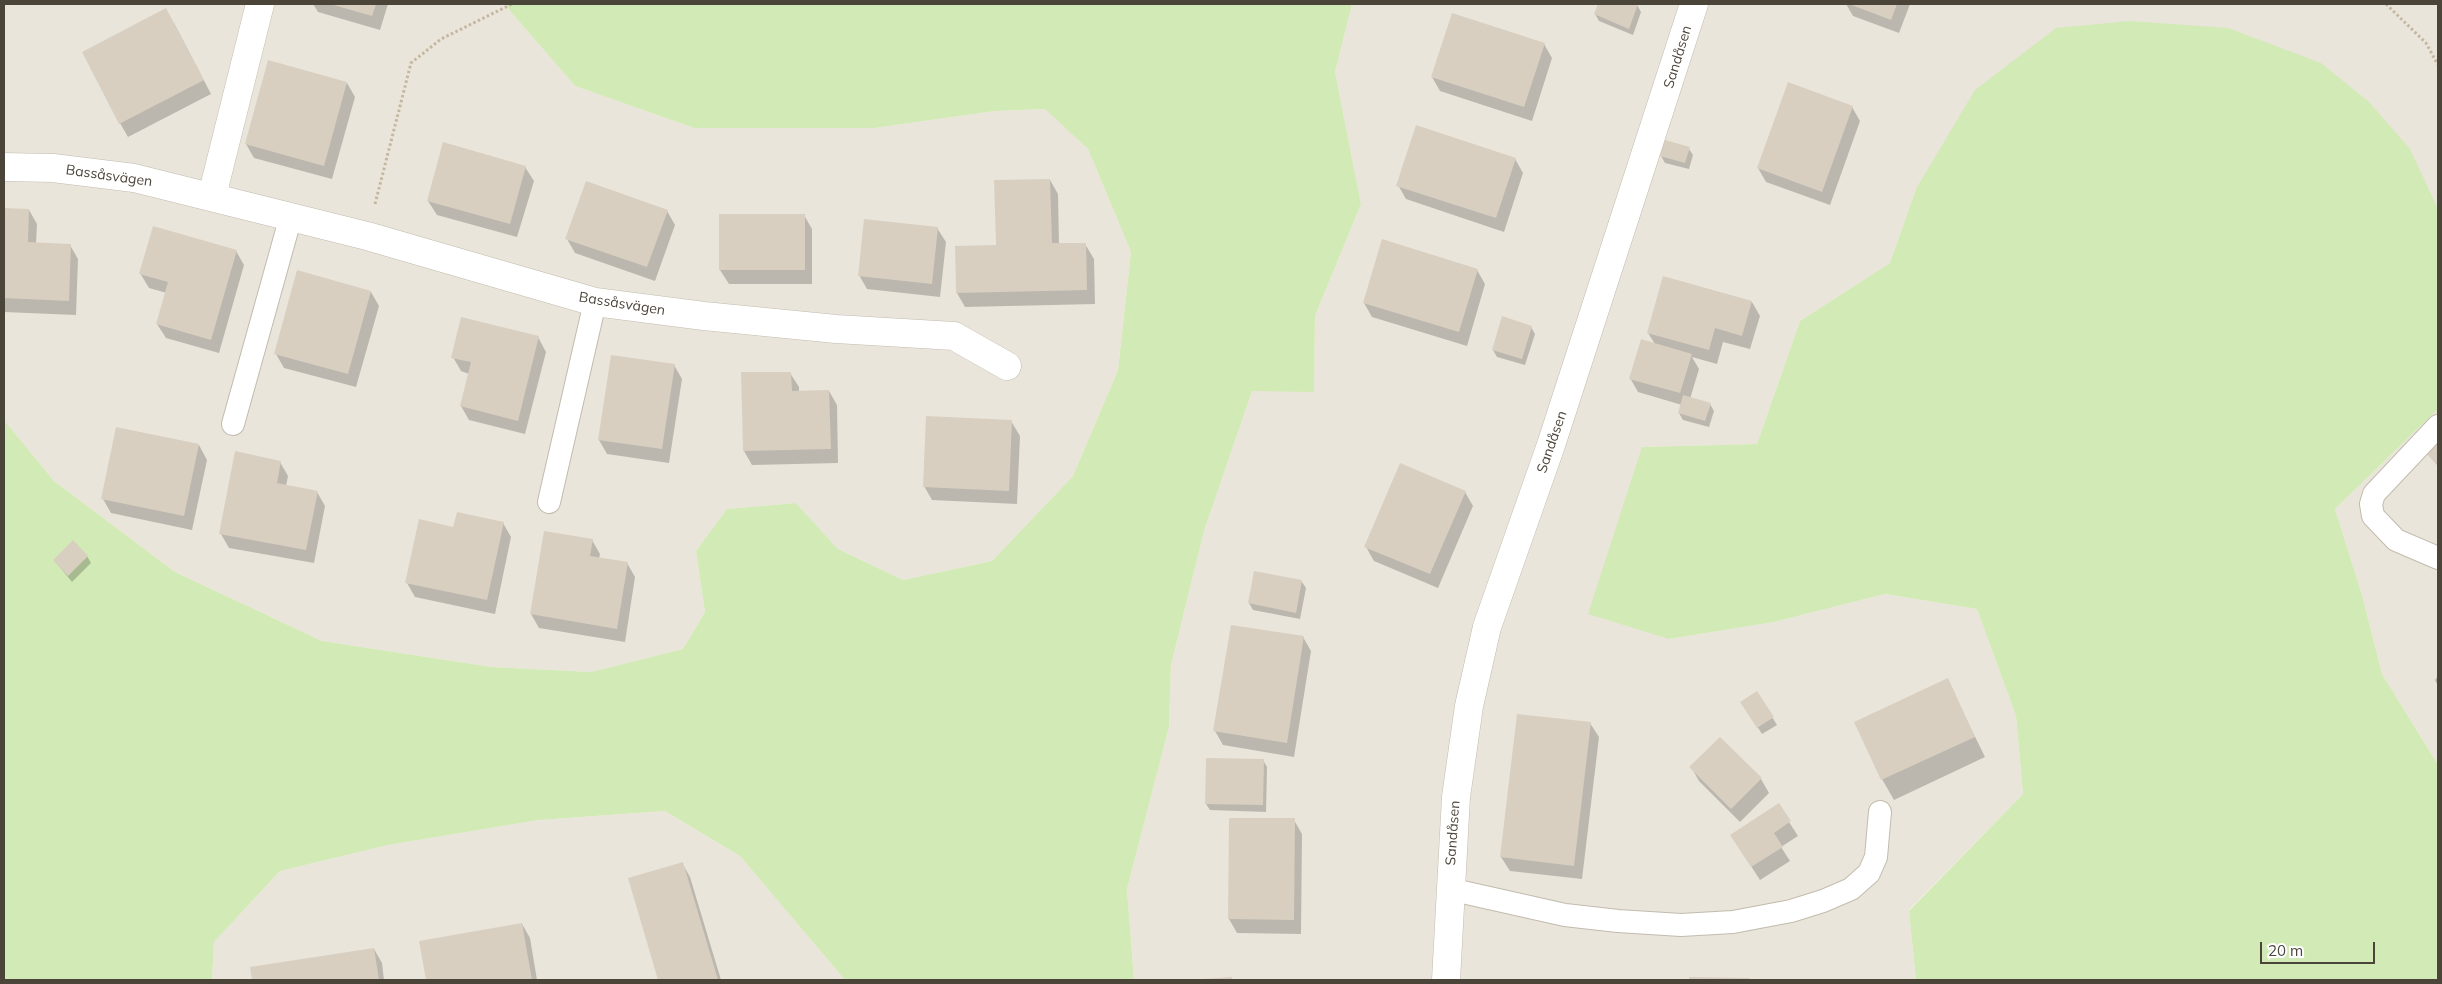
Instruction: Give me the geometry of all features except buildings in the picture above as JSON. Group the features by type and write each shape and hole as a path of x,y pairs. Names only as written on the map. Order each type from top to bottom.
{"street":[{"path":"212,196 260,4"},
{"name":"Sandåsen","path":"1446,980 1449,889 1456,797 1469,706 1487,626 1552,445 1694,4"},
{"name":"Bassåsvägen","path":"4,167 53,168 134,178 367,236 595,302 704,316 827,328 954,336 1007,366"}],"lane":[{"path":"232,424 291,216"},
{"path":"548,502 595,302"},
{"path":"2438,426 2374,494 2371,504 2373,516 2396,540 2438,558"},
{"path":"1449,889 1565,915 1681,925 1733,922 1791,911 1823,901 1851,889 1869,873 1876,857 1880,812"}],"path":[{"path":"367,236 411,63 441,39 512,4"},
{"path":"2386,4 2426,43 2438,65"}],"shaded area":[{"path":"4,4 504,4 575,86 694,128 874,128 995,111 1046,109 1088,149 1131,252 1118,370 1073,476 992,561 903,580 838,549 796,503 727,509 696,551 705,612 683,649 591,672 492,667 322,641 175,572 54,481 4,420"},
{"path":"1352,4 2438,4 2438,213 2437,207 1916,189 1890,263 1800,321 1757,444 1642,447 1669,639 1774,622 1885,594 1977,609 2016,716 2023,794 1909,910 1916,980 1134,980 1127,889 1169,727 1171,665 1204,531 1252,391 1314,391 1315,316 1361,204 1335,72"},
{"path":"2438,409 2438,765 2382,674 2362,595 2335,509"},
{"path":"665,811 740,856 845,980 212,980 214,942 280,871 388,845 539,820"}],"green space":[{"path":"504,4 1352,4 1335,72 1361,204 1315,316 1314,392 1252,391 1204,531 1171,665 1169,727 1127,889 1134,980 845,980 740,856 665,811 539,820 388,845 280,871 214,942 212,980 4,980 4,420 54,481 175,572 322,641 492,667 591,672 683,649 705,612 696,551 727,509 796,503 838,549 903,580 992,561 1073,476 1118,370 1131,252 1088,149 1045,109 995,111 874,128 694,128 575,86"},
{"path":"2130,21 2228,28 2321,63 2369,102 2410,149 2437,207 2438,409 2335,509 2362,595 2382,674 2438,765 2438,980 1916,980 1909,911 2023,794 2016,716 1977,609 1885,594 1774,622 1669,639 1588,614 1642,447 1757,444 1800,321 1890,263 1916,189 1975,90 2056,28"}]}
